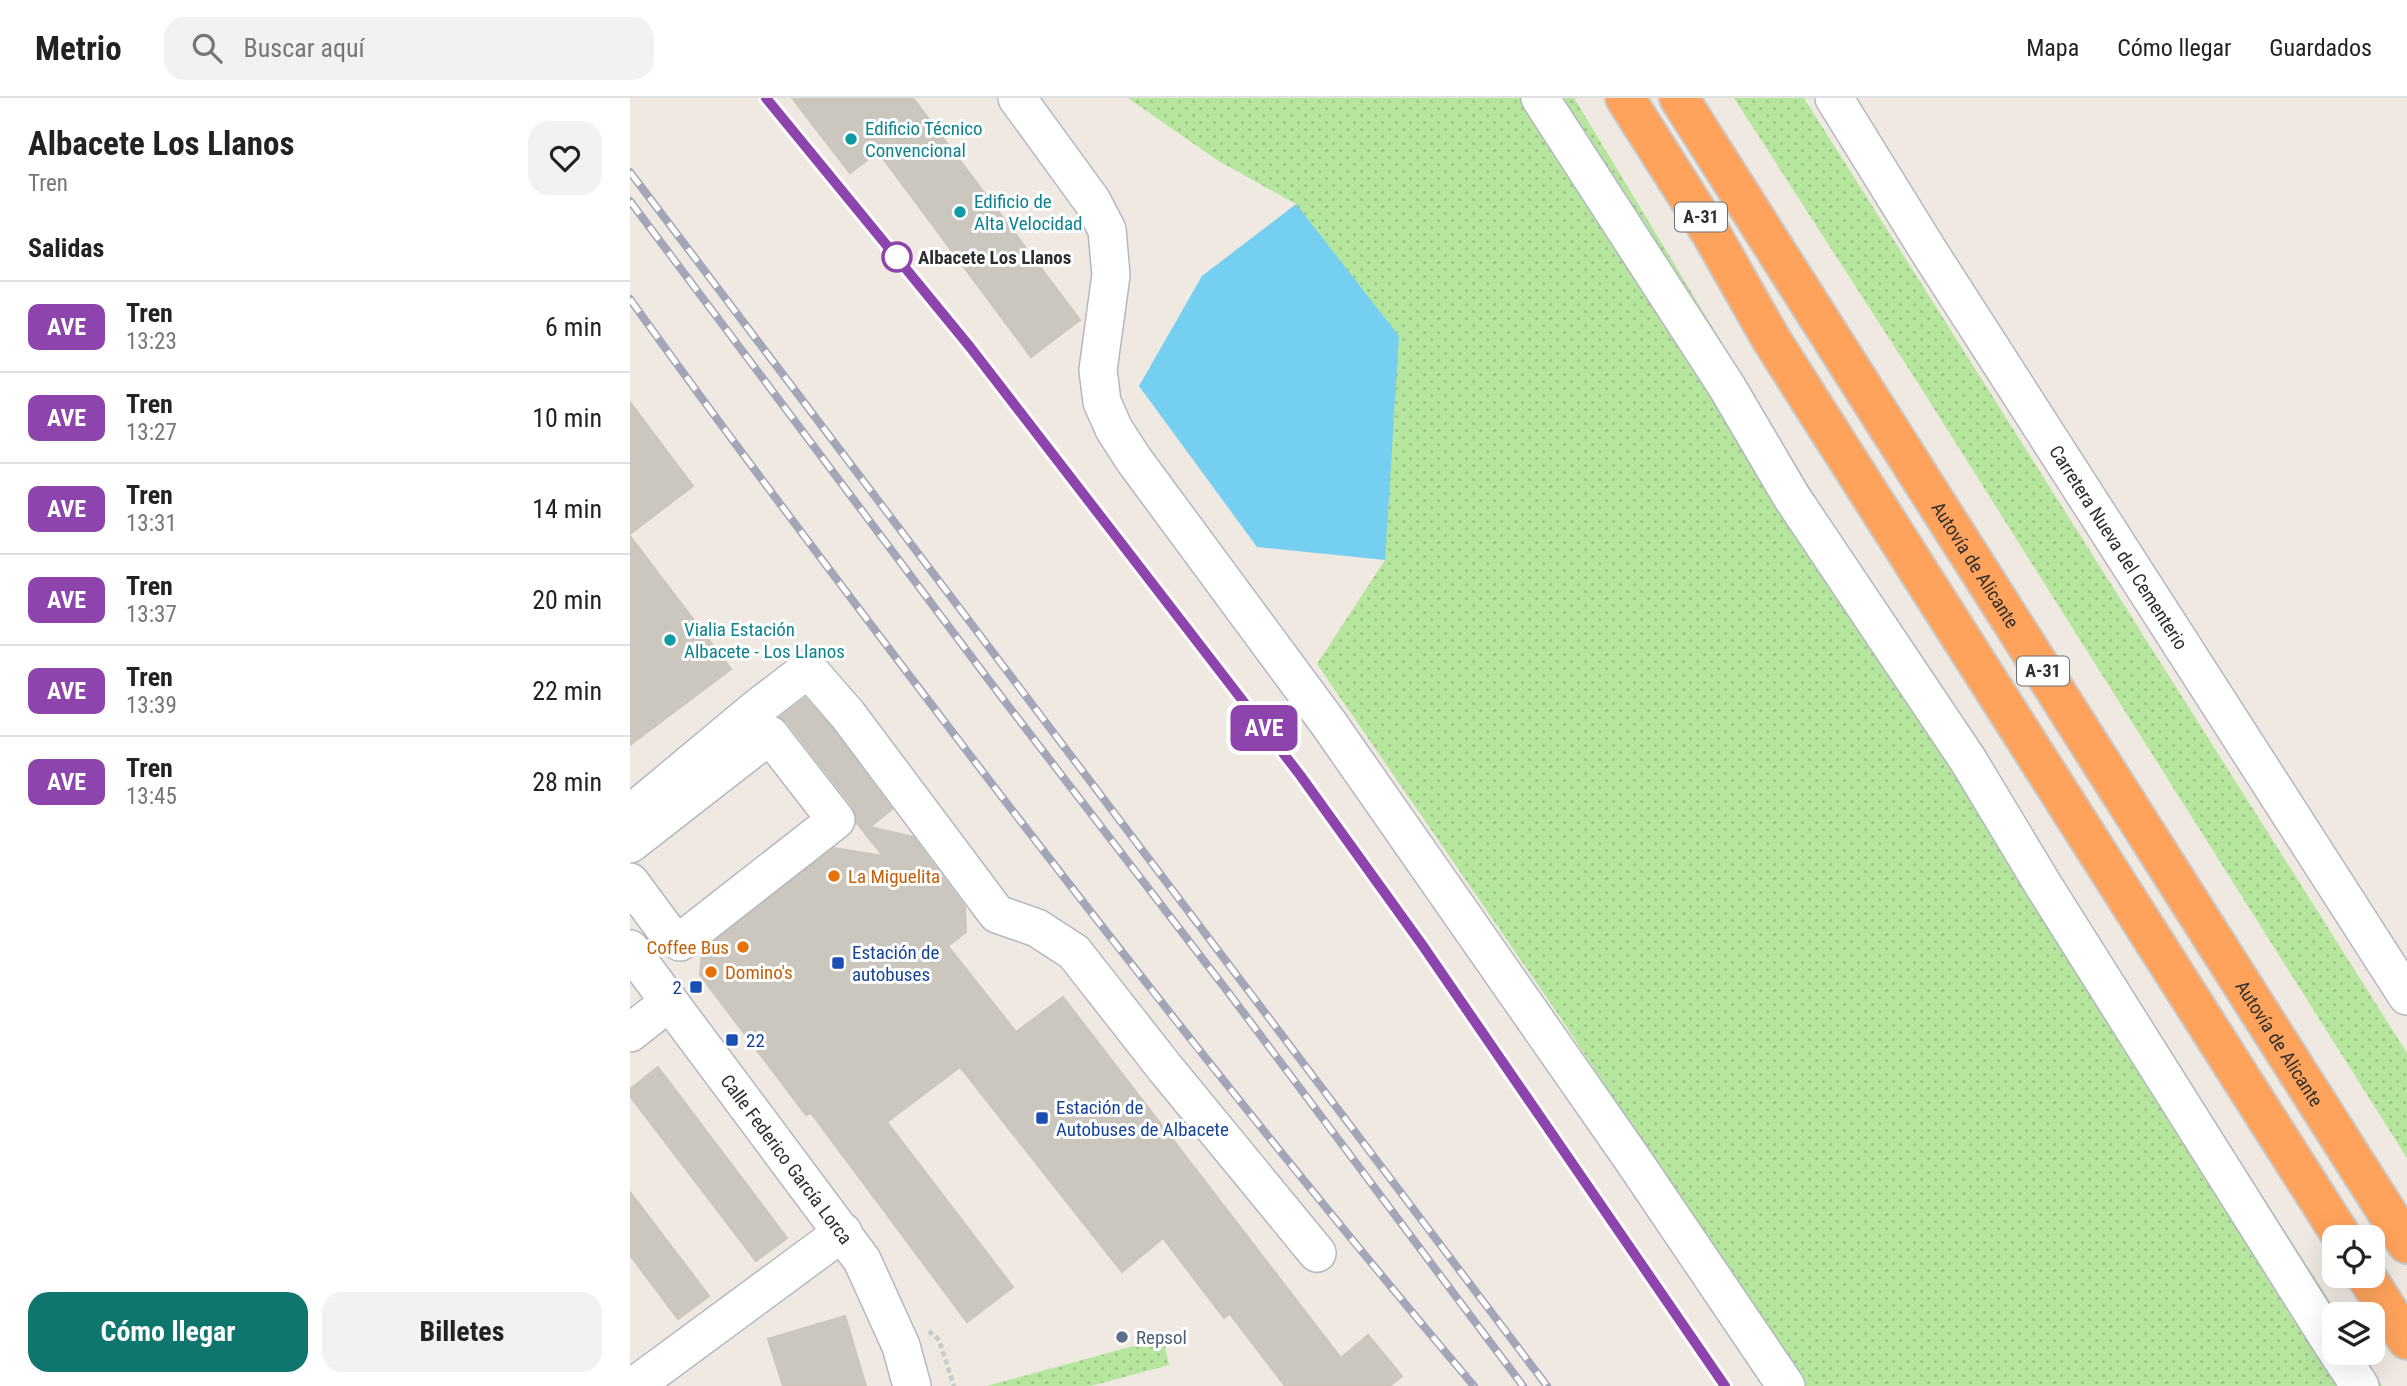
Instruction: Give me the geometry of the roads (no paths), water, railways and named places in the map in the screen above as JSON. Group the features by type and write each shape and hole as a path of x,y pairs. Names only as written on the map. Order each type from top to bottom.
{"highway":[{"name":"A-31","path":"1625,98 1712,234 1771,339 2334,1225"},
{"name":"Autovía de Alicante","path":"1679,98 2407,1244"},
{"path":"2374,1288 2407,1340"}],"street":[{"path":"1540,98 1727,387 1791,496 1968,760 2042,883 2322,1328"},
{"name":"Carretera Nueva del Cementerio","path":"1834,98 1928,250 2407,996"},
{"path":"1010,100 1092,201 1107,230 1111,275 1098,370 1102,402 1114,429 1329,723 1631,1157 1786,1386"},
{"path":"630,814 808,669 848,715 997,914 1037,928 1074,952 1317,1254"},
{"path":"630,844 770,735 836,820 680,942 667,932 630,882"},
{"name":"Calle Federico García Lorca","path":"630,949 843,1231 862,1260 901,1346 912,1386"},
{"path":"630,1033 669,1002"},
{"path":"641,1381 843,1231"},
{"path":"2346,1365 2361,1386"}],"water":[{"path":"1296,204 1399,336 1385,560 1257,547 1139,386 1202,276"}],"railway":[{"path":"766,98 970,347 1300,775 1423,946 1725,1386"},
{"path":"630,172 1547,1386"},
{"path":"630,201 1523,1386"},
{"path":"630,299 836,579 1115,943 1328,1210 1474,1386"}],"train":[{"name":"AVE","path":"766,98 970,347 1300,775 1423,946 1725,1386"}],"place":[{"name":"Edificio Técnico Convencional","path":"851,139"},
{"name":"Edificio de Alta Velocidad","path":"960,212"},
{"name":"Albacete Los Llanos","path":"897,257"},
{"name":"Vialia Estación Albacete - Los Llanos","path":"670,640"},
{"name":"La Miguelita","path":"834,876"},
{"name":"Coffee Bus","path":"743,947"},
{"name":"Estación de autobuses","path":"838,963"},
{"name":"Domino's","path":"711,972"},
{"name":"2","path":"696,987"},
{"name":"22","path":"732,1040"},
{"name":"Estación de Autobuses de Albacete","path":"1042,1118"},
{"name":"Repsol","path":"1122,1337"}]}
